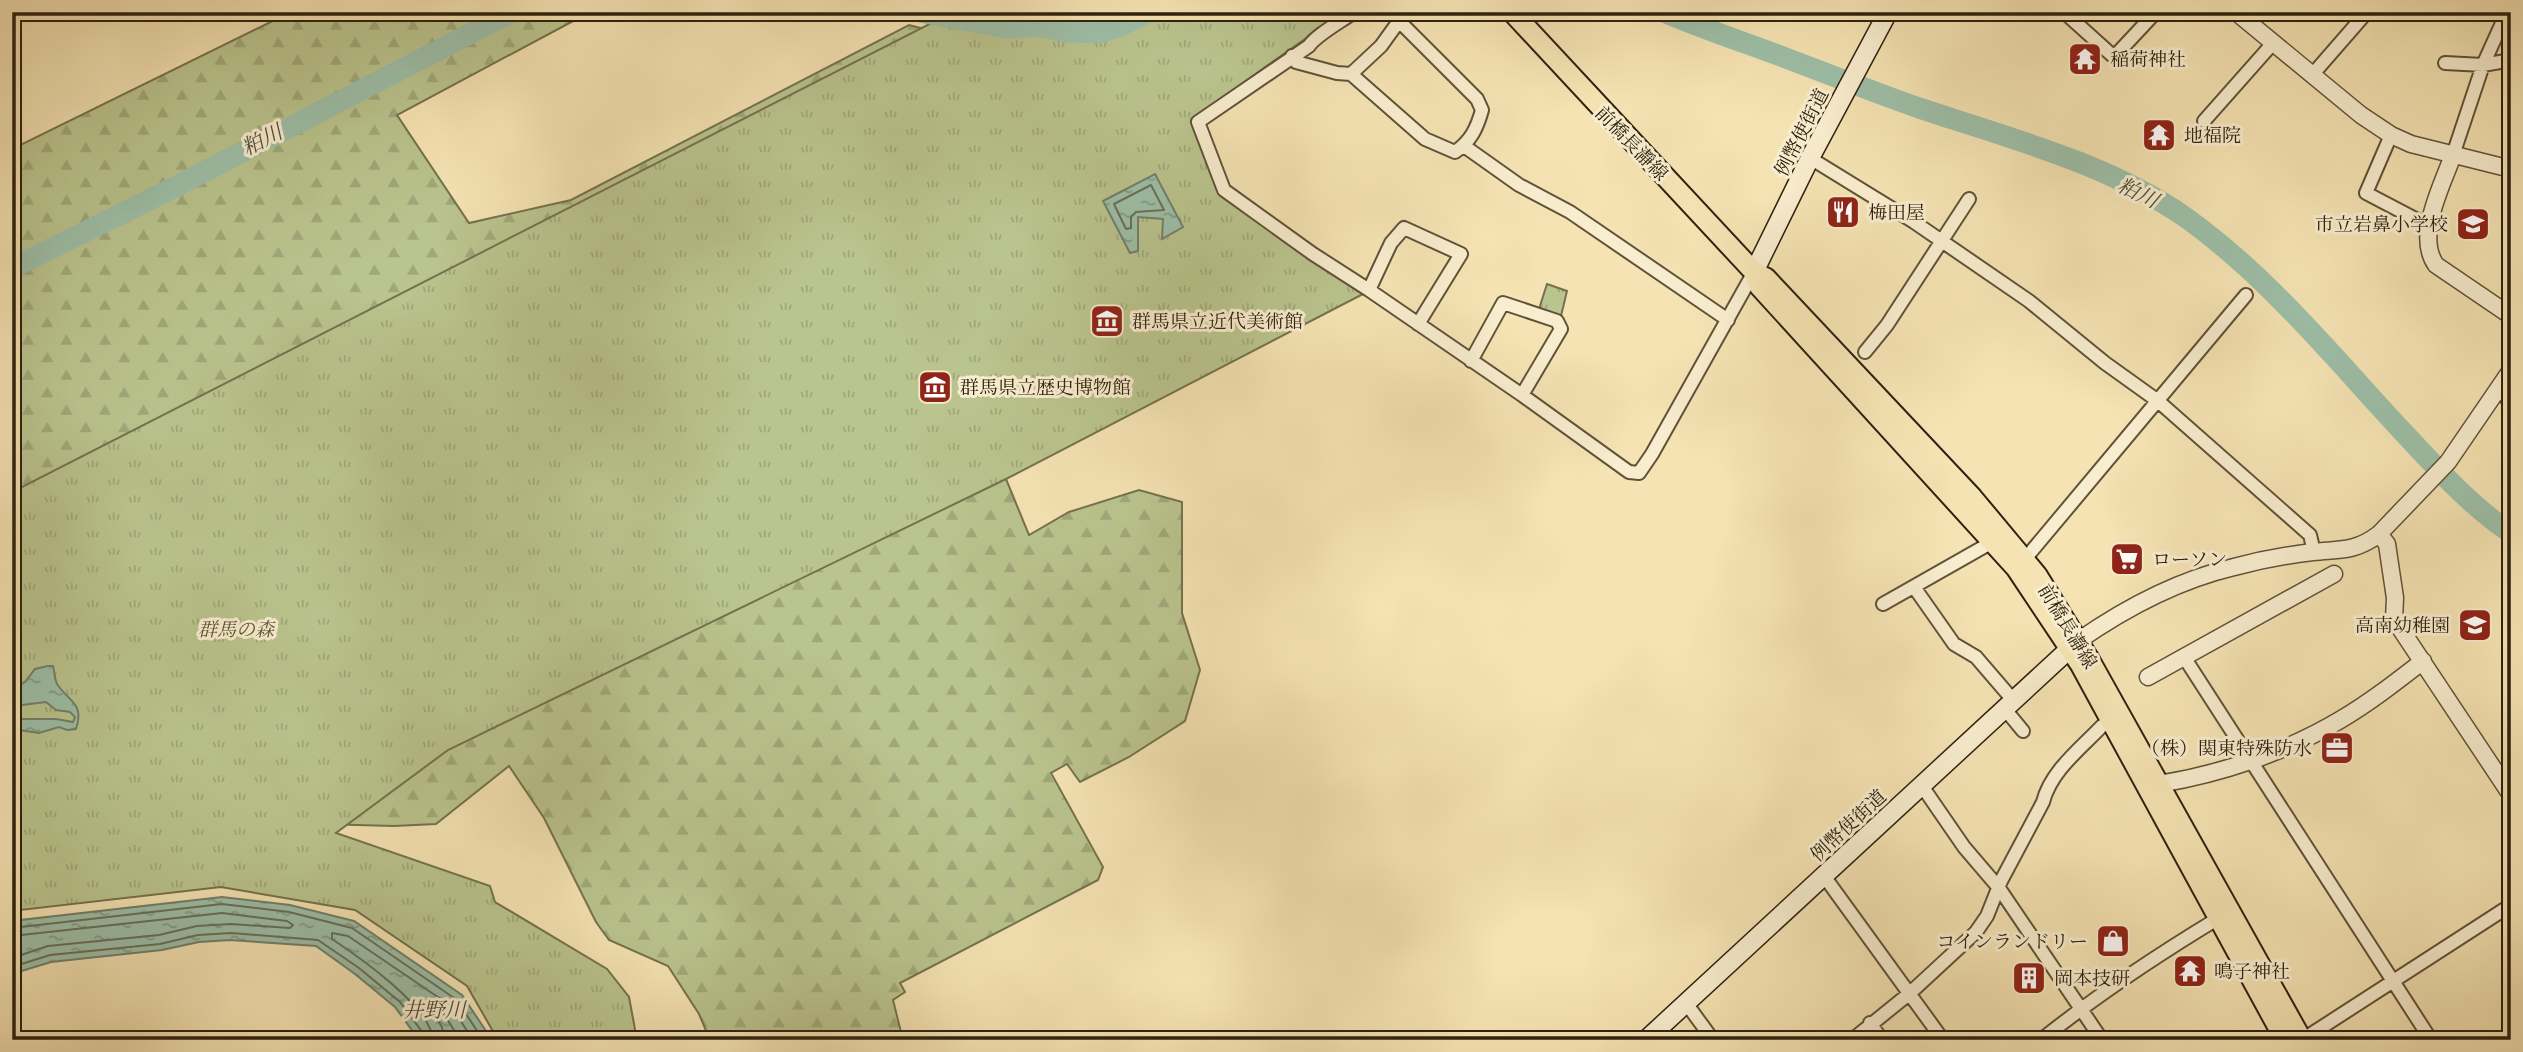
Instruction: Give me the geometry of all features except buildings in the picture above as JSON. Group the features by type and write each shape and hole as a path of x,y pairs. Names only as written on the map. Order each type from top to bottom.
{"main road":[{"name":"前橋長瀞線","path":"1512,12 1754,272 1766,278 1972,497 2038,575 2110,723 2285,1040"},
{"name":"例幣使街道","path":"1754,272 1810,158 1888,12"},
{"name":"前橋長瀞線","path":"1754,272 1759,286 1994,541 2073,644 2159,784 2302,1040"},
{"name":"例幣使街道","path":"1646,1040 2073,644"}],"street":[{"path":"1354,12 1198,122 1224,190 1629,472 1639,473 1652,454 1754,272"},
{"path":"2064,12 2114,57 2156,12"},
{"path":"2236,12 2361,115 2391,135 2410,144 2511,169"},
{"path":"2314,74 2367,12"},
{"path":"2507,12 2483,65 2426,236 2429,255 2436,265 2511,316"},
{"path":"1292,57 1296,62 1351,74 1425,139 1444,149 1455,152 1464,146 1476,130 1482,110 1477,99 1397,16 1381,46 1351,74"},
{"path":"2204,121 2274,42"},
{"path":"2445,63 2483,65 2511,60"},
{"path":"2391,135 2366,193 2429,226"},
{"path":"1464,146 1519,185 1570,212 1728,320"},
{"path":"1810,158 1941,240 2029,301 2105,363 2158,401 2310,535 2314,552"},
{"path":"1866,352 1887,325 1969,199"},
{"path":"1369,290 1391,243 1404,228 1461,254 1418,324"},
{"path":"2025,559 2246,295"},
{"path":"1471,361 1503,303 1557,320 1561,329 1522,395"},
{"path":"2073,644 2142,603 2231,567 2314,552 2355,549 2379,534 2448,462 2511,369"},
{"path":"2499,387 2511,405"},
{"path":"2379,534 2387,544 2395,598 2394,619 2511,795"},
{"path":"1883,604 1994,541"},
{"path":"2148,677 2334,574"},
{"path":"1914,587 1954,644 1976,657 2009,704 2023,731"},
{"path":"2184,657 2431,1040"},
{"path":"2159,784 2214,772 2310,736 2387,689 2423,661"},
{"path":"1852,1040 1910,993 1976,932 1987,916 2043,802 2047,788 2056,774 2102,726 2110,723"},
{"path":"1922,786 1964,847 1999,888 2102,1040"},
{"path":"1824,876 1943,1040"},
{"path":"2302,1040 2511,905"},
{"path":"2041,1040 2155,956 2217,919"},
{"path":"1686,1003 1713,1040"},
{"path":"1870,1023 1882,1040"}],"green space":[{"path":"291,12 590,12 397,115 469,223 571,200 909,25 1045,59 992,458 1006,479 1029,535 1069,512 1139,490 1182,502 1182,613 1200,670 1185,721 1129,757 1080,782 1067,764 1051,773 1103,867 1098,880 900,983 905,992 893,1000 903,1040 710,1040 699,1014 668,966 609,940 596,922 544,818 509,766 436,824 394,826 12,816 12,149"},
{"name":"群馬の森","path":"953,12 1343,12 1192,119 1220,194 1363,294 1006,479 448,750 336,833 490,886 495,902 607,969 629,997 637,1040 498,1040 467,986 355,910 221,887 12,911 12,492"},
{"path":"1547,284 1567,291 1561,316 1539,309"}],"water":[{"path":"1155,174 1183,227 1162,239 1163,219 1138,217 1138,251 1130,253 1103,201"},
{"path":"53,666 57,684 77,708 76,729 59,727 39,733 19,730 12,722 12,717 73,722 75,717 70,712 56,710 46,702 22,705 12,702 12,684 25,682 35,669"},
{"name":"井野川","path":"222,897 290,905 354,921 462,995 492,1040 419,1040 395,1007 316,946 230,940 199,942 162,950 51,962 12,974 12,921"}],"waterway":[{"name":"粕川","path":"12,268 167,191 512,12"},
{"name":"粕川","path":"920,12 1007,28 1037,26 1068,32 1099,33 1149,12"},
{"name":"粕川","path":"1664,12 1904,103 2058,154 2155,198 2215,240 2272,291 2454,486 2511,533"}],"place":[{"name":"稲荷神社","path":"2085,59"},
{"name":"地福院","path":"2159,135"},
{"name":"梅田屋","path":"1843,212"},
{"name":"市立岩鼻小学校","path":"2473,224"},
{"name":"群馬県立近代美術館","path":"1107,321"},
{"name":"群馬県立歴史博物館","path":"935,387"},
{"name":"ローソン","path":"2127,559"},
{"name":"高南幼稚園","path":"2475,625"},
{"name":"（株）関東特殊防水","path":"2337,748"},
{"name":"コインランドリー","path":"2113,941"},
{"name":"鳴子神社","path":"2190,971"},
{"name":"岡本技研","path":"2029,978"}]}
